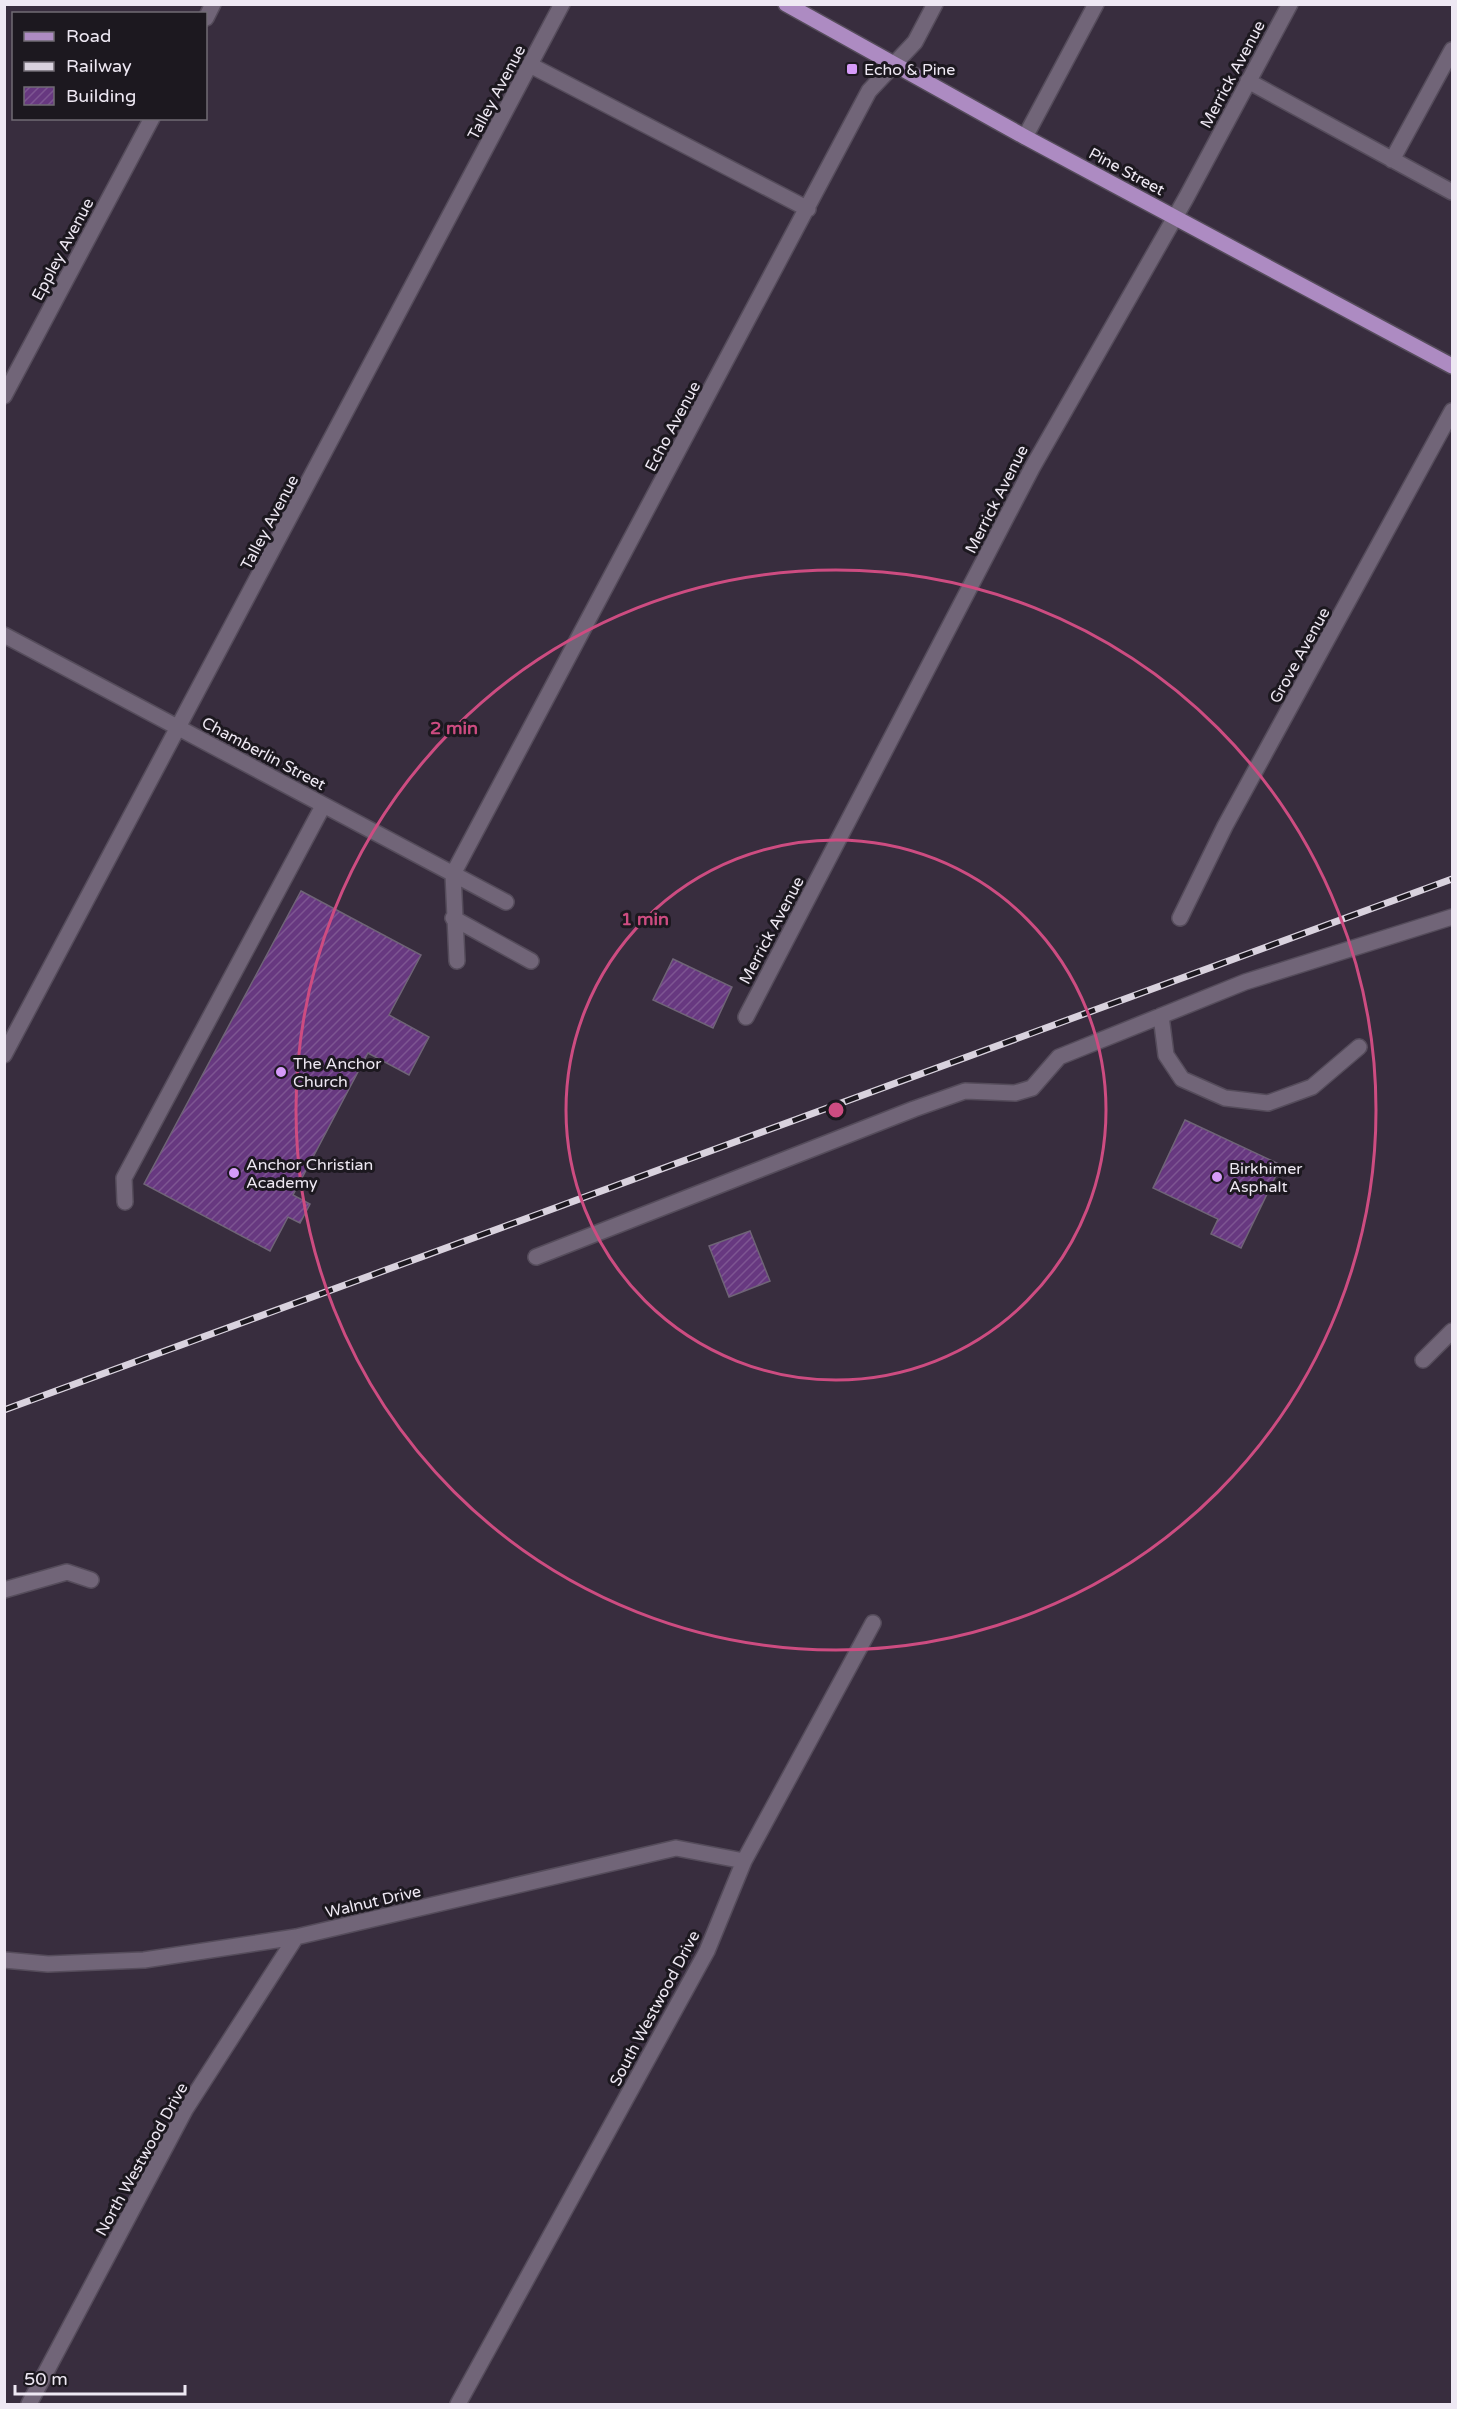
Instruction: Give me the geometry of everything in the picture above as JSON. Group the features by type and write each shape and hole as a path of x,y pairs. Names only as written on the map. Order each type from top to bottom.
{"main road":[{"name":"Pine Street","path":"786,4 1025,137 1452,366"}],"street":[{"name":"Talley Avenue","path":"4,1055 180,728 562,4"},
{"name":"Echo Avenue","path":"453,874 869,91 915,42 935,4"},
{"path":"1025,137 1096,4"},
{"name":"Merrick Avenue","path":"746,1017 1032,468 1174,217 1290,4"},
{"path":"1392,160 1452,50"},
{"path":"530,65 808,209"},
{"path":"1248,81 1452,192"},
{"name":"Eppley Avenue","path":"4,396 151,120"},
{"name":"Grove Avenue","path":"1180,918 1225,826 1452,411"},
{"name":"Chamberlin Street","path":"4,635 506,902"},
{"path":"125,1202 124,1179 323,806"},
{"path":"453,874 453,918 457,962"},
{"path":"536,1257 914,1109 965,1092 1015,1092 1032,1088 1059,1057 1245,982 1452,917"},
{"path":"453,918 531,961"},
{"path":"1161,1016 1166,1055 1182,1079 1225,1098 1268,1102 1312,1087 1359,1047"},
{"path":"1423,1360 1452,1331"},
{"path":"4,1590 66,1572 91,1580"},
{"name":"South Westwood Drive","path":"458,2404 707,1951 744,1861 873,1623"},
{"name":"Walnut Drive","path":"4,1960 48,1964 144,1959 296,1937 676,1848 744,1861"},
{"name":"North Westwood Drive","path":"29,2404 185,2110 296,1937"}],"building":[{"name":"The Anchor Church","path":"301,891 421,955 389,1015 429,1037 409,1075 368,1053 293,1195 310,1204 300,1223 288,1217 270,1251 144,1184"},
{"path":"673,959 732,987 713,1028 653,1000"},
{"name":"Birkhimer Asphalt","path":"1185,1120 1281,1165 1241,1248 1211,1234 1218,1219 1153,1188"},
{"path":"750,1231 770,1281 729,1297 709,1246"}],"railway":[{"path":"4,1410 1452,879"}],"place":[{"name":"Echo & Pine","path":"852,69"},
{"name":"The Anchor Church","path":"281,1072"},
{"name":"Anchor Christian Academy","path":"234,1173"},
{"name":"Birkhimer Asphalt","path":"1217,1177"}]}
